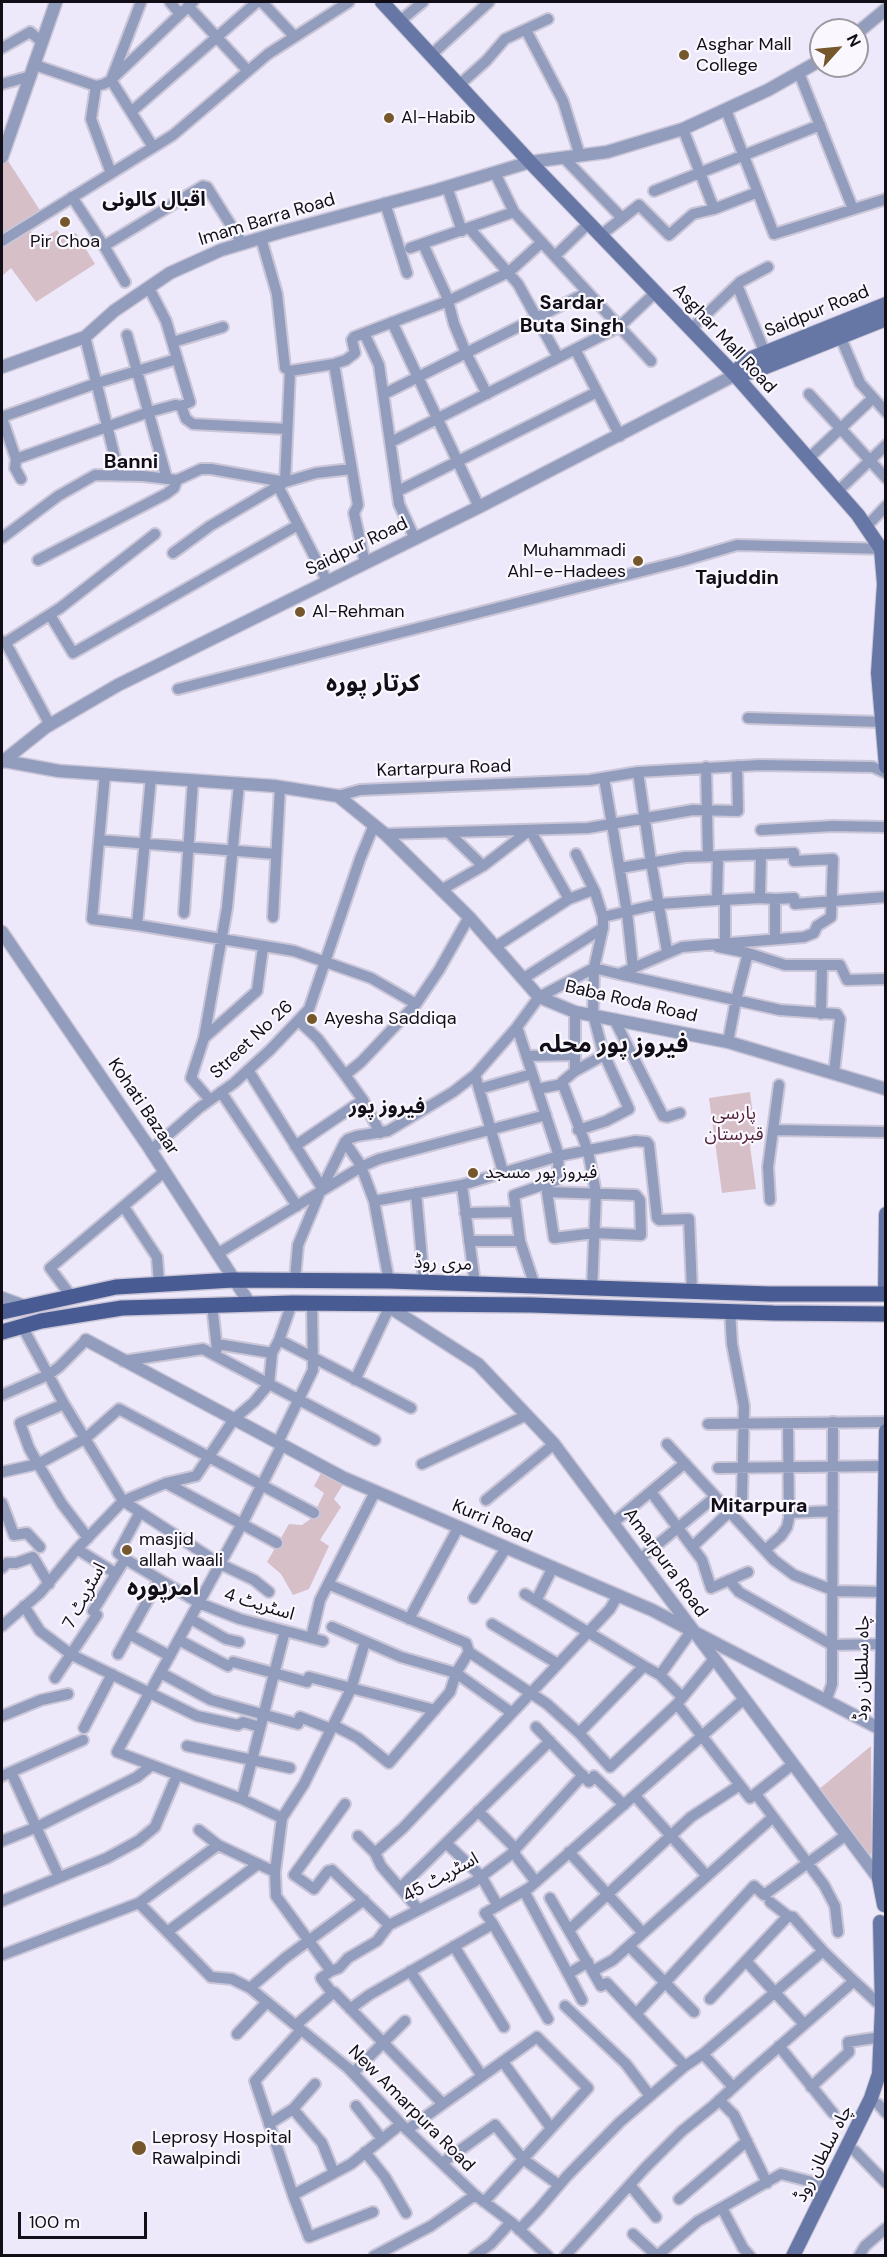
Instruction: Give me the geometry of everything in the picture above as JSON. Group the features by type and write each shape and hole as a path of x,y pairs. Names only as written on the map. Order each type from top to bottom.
{"main road":[{"name":"Asghar Mall Road","path":"382,2 530,162 735,375 837,492 883,549 884,616 878,673 885,767"},
{"name":"Saidpur Road","path":"735,375 744,361 885,304"},
{"name":"Saidpur Road","path":"735,375 753,372 885,320"},
{"path":"885,1214 885,1294"},
{"name":"مری روڈ","path":"2,1312 116,1287 233,1280 389,1281 592,1290 692,1290 770,1294 885,1294"},
{"path":"2,1332 41,1321 122,1308 312,1302 387,1306 531,1305 885,1314"},
{"name":"چاہ سلطان روڈ","path":"793,2256 872,2098 879,2073 883,1924 877,1912 885,1905 879,1879 883,1731 885,1431"},
{"name":"چاہ سلطان روڈ","path":"803,2256 855,2151 882,2109 885,2086"}],"street":[{"path":"2,157 4,143 33,71 56,2"},
{"path":"111,80 141,2"},
{"path":"170,2 187,7 248,71"},
{"path":"132,112 260,2 294,36"},
{"path":"2,241 173,135 268,54 349,2"},
{"path":"400,21 423,2"},
{"path":"431,56 489,2"},
{"path":"2,84 33,71 96,86 111,80 187,7"},
{"path":"869,23 885,9"},
{"path":"459,85 486,61 505,39 548,19"},
{"path":"526,30 563,101 580,156"},
{"path":"2,48 30,32 42,42"},
{"name":"Imam Barra Road","path":"2,367 85,338 114,311 170,273 218,251 530,162 607,152 683,129 768,90 809,67"},
{"path":"799,73 853,209"},
{"path":"111,80 153,147"},
{"path":"96,86 91,119 111,173"},
{"path":"726,110 774,234 885,199"},
{"path":"654,191 820,124"},
{"path":"683,129 714,209"},
{"path":"564,158 622,218"},
{"path":"495,173 514,212 585,292 651,361"},
{"path":"104,246 203,186 207,187 242,243"},
{"path":"447,187 466,230 509,272 526,295 558,357"},
{"path":"601,235 639,205 669,236 693,214 714,209 758,192"},
{"path":"72,197 125,282"},
{"path":"385,203 407,273"},
{"path":"410,248 514,212"},
{"path":"555,256 590,223"},
{"path":"261,238 277,294 285,368 290,371 346,360 355,353 352,340 364,333 448,301 509,272 542,242"},
{"path":"423,244 448,301 454,324 466,353 487,394"},
{"path":"691,328 737,285 768,267"},
{"path":"737,285 765,353"},
{"path":"16,459 148,412 175,405 181,406 190,402 166,321 149,288"},
{"path":"384,394 538,318 585,292"},
{"path":"391,442 619,327 656,292"},
{"path":"392,322 479,507"},
{"path":"172,342 223,327"},
{"path":"364,333 379,365 399,504 416,538"},
{"path":"38,560 174,488 148,412 127,335"},
{"path":"840,336 860,383 885,412"},
{"path":"85,338 119,474"},
{"path":"575,349 620,436"},
{"path":"21,478 15,468 16,459 2,417 97,383 177,359"},
{"path":"334,364 358,505 354,513 365,563"},
{"path":"290,371 282,484 298,525 327,582"},
{"name":"Saidpur Road","path":"3,762 50,725 118,685 479,507 735,375"},
{"path":"398,491 597,392"},
{"path":"809,394 885,478"},
{"path":"808,459 873,398"},
{"path":"181,406 186,419 193,424 287,429"},
{"path":"837,492 885,445"},
{"path":"2,538 29,516 95,475 119,474 172,480 201,469 211,469 282,484"},
{"path":"173,553 230,513 282,484 316,474 351,469"},
{"path":"866,527 885,506"},
{"path":"50,615 73,653 298,525"},
{"path":"50,725 3,642 50,615 155,534"},
{"path":"178,689 682,561 736,545 883,549"},
{"path":"748,718 882,722"},
{"name":"Kartarpura Road","path":"3,762 59,771 280,787 338,796 360,790 604,778 638,772 706,767 873,767 885,773"},
{"path":"385,834 588,828 693,810 738,811 737,766"},
{"path":"706,767 707,811 721,900 725,943"},
{"path":"638,772 667,951"},
{"path":"105,774 92,919 294,951 371,978 416,1004"},
{"path":"137,925 151,777"},
{"path":"604,778 627,912 633,968"},
{"path":"184,913 193,780"},
{"path":"210,1100 191,1078 204,1038 222,939 239,784"},
{"path":"273,917 280,787"},
{"name":"Baba Roda Road","path":"338,796 385,834 469,917 539,997 575,1012 728,1042 885,1089"},
{"name":"Street No 26","path":"151,1150 248,1070 309,1009 360,859 374,825"},
{"path":"761,830 833,826 885,827"},
{"path":"441,890 483,866 531,830"},
{"path":"531,830 569,899"},
{"path":"448,832 483,866"},
{"path":"99,840 276,854"},
{"path":"576,854 596,892 603,923 594,968 593,1014 604,1055 629,1109 606,1121 578,1130"},
{"path":"760,898 761,854"},
{"path":"619,974 667,951 681,947 804,937 814,933 817,926 831,917 833,859 794,861 794,854 713,856 651,862 620,868"},
{"path":"495,947 569,899 590,891 596,892"},
{"path":"524,978 603,923 627,912 659,904 760,898 794,898 795,904 832,903 885,897"},
{"path":"775,899 776,938"},
{"path":"345,1075 376,1047 416,1004 439,970 469,917"},
{"name":"Kohati Bazaar","path":"2,932 151,1150 250,1304"},
{"path":"703,944 748,953 785,965 840,965 847,980 885,979"},
{"path":"204,1038 257,991 263,947"},
{"path":"728,1042 748,953"},
{"path":"821,1014 822,966"},
{"path":"295,1279 298,1245 321,1190 345,1142 357,1136 388,1131 453,1092 475,1075 518,1027 539,997 594,968 780,1010 837,1014 840,1019 834,1073"},
{"path":"575,1012 575,1071"},
{"path":"614,1018 663,1116 666,1118 680,1113"},
{"path":"299,1021 318,1040 345,1075 363,1100 380,1133"},
{"path":"518,1027 559,1156 557,1180 514,1195 520,1241 535,1286"},
{"path":"527,1056 574,1055"},
{"path":"592,1290 596,1193 588,1151 578,1130 562,1082 575,1071 604,1055"},
{"path":"248,1070 321,1190"},
{"path":"479,1089 532,1074"},
{"path":"475,1075 503,1172"},
{"path":"537,1089 563,1084"},
{"path":"770,1200 768,1167 779,1085"},
{"path":"221,1092 297,1206"},
{"path":"295,1146 363,1100"},
{"path":"217,1254 321,1190 379,1159 546,1115"},
{"path":"774,1130 885,1132"},
{"path":"374,1201 462,1185 559,1156 635,1141 649,1143 657,1218 659,1220 689,1219 692,1290"},
{"path":"345,1142 361,1167 374,1201 389,1281"},
{"path":"71,1296 50,1268 164,1172"},
{"path":"462,1185 475,1284"},
{"path":"550,1192 639,1196 641,1235 595,1233 554,1238 546,1195 550,1192"},
{"path":"416,1193 424,1282"},
{"path":"124,1207 157,1257 159,1283"},
{"path":"465,1213 516,1212"},
{"path":"469,1240 520,1241"},
{"path":"2,1298 24,1306"},
{"path":"282,1818 242,1799 117,1752 242,1524 313,1370 312,1302"},
{"path":"2,1626 49,1584 77,1549 123,1502 166,1482 196,1476 234,1419 254,1402 269,1384 272,1353 292,1303"},
{"path":"212,1305 217,1357"},
{"path":"355,1380 387,1306"},
{"name":"Amarpura Road","path":"387,1306 478,1364 554,1444 879,1879"},
{"path":"692,1547 742,1500 744,1406 729,1328 730,1311"},
{"path":"22,1326 64,1404 123,1502 220,1564 254,1580 269,1592"},
{"path":"2,1395 48,1375 86,1340"},
{"name":"Kurri Road","path":"86,1340 344,1478 618,1595 692,1630 883,1731"},
{"path":"279,1340 411,1408"},
{"path":"217,1344 272,1353"},
{"path":"123,1361 203,1349 375,1440"},
{"path":"64,1404 20,1423 29,1448 38,1464 62,1504 88,1538"},
{"path":"2,1472 38,1464 86,1438 119,1409 314,1513"},
{"path":"422,1464 527,1415"},
{"path":"826,1701 832,1684 833,1422"},
{"path":"708,1424 885,1422"},
{"path":"765,1550 781,1536 787,1527 789,1513 788,1423"},
{"path":"486,1500 554,1444"},
{"path":"667,1444 729,1514 774,1560 794,1575 832,1591 883,1592"},
{"path":"613,1523 685,1463"},
{"path":"718,1468 885,1466"},
{"path":"166,1482 277,1543"},
{"path":"311,1638 320,1600 375,1492"},
{"path":"651,1492 702,1560 711,1588 748,1572"},
{"path":"640,1559 715,1497"},
{"path":"2,1503 14,1534 27,1533 40,1547"},
{"path":"789,1513 833,1511"},
{"path":"125,1559 118,1553 140,1512"},
{"path":"409,1619 458,1528"},
{"path":"474,1598 506,1548"},
{"path":"77,1549 115,1573"},
{"path":"3,1562 16,1563 33,1557 49,1584"},
{"name":"اسٹریٹ 7","path":"55,1678 97,1615 93,1611 125,1559"},
{"name":"اسٹریٹ 4","path":"125,1559 199,1603 240,1619 323,1641"},
{"path":"536,1601 553,1568"},
{"path":"118,1654 159,1580"},
{"path":"729,1580 739,1592 832,1645 882,1644"},
{"path":"328,1584 466,1643 469,1652 532,1692 579,1733 610,1767"},
{"path":"525,1594 660,1676 702,1737 750,1798 793,1764"},
{"path":"375,1853 403,1828 532,1692 610,1609 618,1595"},
{"path":"24,1606 40,1631 72,1654 197,1716 238,1725 243,1722 260,1727"},
{"path":"191,1619 225,1639 239,1642"},
{"path":"492,1624 558,1664"},
{"path":"332,1627 401,1657 456,1673 512,1713"},
{"path":"660,1676 692,1630"},
{"path":"242,1799 285,1631"},
{"path":"129,1634 170,1656"},
{"path":"179,1640 230,1664 307,1682 309,1677 435,1710"},
{"path":"365,1642 351,1689 304,1784 282,1818 275,1872 276,1896 331,1971 321,1978 332,1993 351,2009 443,2104"},
{"path":"161,1673 211,1700 298,1724 300,1717 332,1727 358,1738 389,1763 450,1692 456,1673 469,1652"},
{"path":"597,1780 679,1701 714,1659"},
{"path":"579,1733 644,1666"},
{"path":"84,1728 112,1674"},
{"path":"2,1716 41,1700 68,1694"},
{"path":"548,2019 485,1913 524,1892 744,1699"},
{"path":"536,1727 589,1782 594,1776 624,1805"},
{"path":"59,1877 37,1827 6,1774 83,1740"},
{"path":"399,1888 550,1741"},
{"path":"187,1746 290,1768"},
{"path":"2,1841 37,1827 137,1776 152,1765"},
{"name":"اسٹریٹ 45","path":"331,1971 339,1968 348,1958 377,1941 389,1925 481,1876 514,1851 583,1774"},
{"path":"2,1901 107,1858 138,1841 154,1827 177,1775"},
{"path":"569,1930 692,1816 740,1785"},
{"path":"756,1794 824,1885 835,1906 837,1932"},
{"path":"635,1796 707,1876"},
{"path":"345,1804 294,1875 314,1889 330,1869 389,1925"},
{"path":"478,1811 514,1851 536,1882"},
{"path":"568,1974 613,1960 773,1817"},
{"path":"199,1830 219,1845 275,1872"},
{"path":"636,2014 754,1886 764,1895 846,1835"},
{"path":"358,1836 375,1853 381,1866 418,1910"},
{"path":"446,1843 481,1876 498,1906"},
{"path":"2,1955 139,1903 219,1845"},
{"path":"569,1852 643,1933"},
{"path":"167,1932 258,1865"},
{"path":"524,1892 582,2000"},
{"path":"550,1898 601,1986 607,1983 686,2067"},
{"path":"250,1988 307,1941 364,1900"},
{"path":"770,1902 788,1916 793,1917 822,1951 882,2007"},
{"name":"New Amarpura Road","path":"139,1903 211,1977 232,1979 250,1988 352,2073 475,2195 515,2226 544,2254"},
{"path":"710,1999 788,1916"},
{"path":"351,2009 369,1995 493,1924"},
{"path":"454,1946 504,2027"},
{"path":"629,1946 694,2012"},
{"path":"474,2256 515,2226 559,2185 620,2121 703,2054 822,1951"},
{"path":"746,1961 804,2024"},
{"path":"410,1971 482,2076"},
{"path":"565,2256 682,2132 854,1981"},
{"path":"332,1993 298,2027 255,2081 309,2237 373,2212"},
{"path":"237,2034 267,2002"},
{"path":"565,2006 627,2064 650,2096"},
{"path":"352,2073 405,2021"},
{"path":"293,2195 351,2164 382,2139 443,2104 537,2037 588,2088 484,2202"},
{"path":"811,2087 849,2052 848,2042 881,2037"},
{"path":"779,2046 833,2113"},
{"path":"703,2054 733,2087"},
{"path":"503,2062 552,2128"},
{"path":"269,2124 293,2109 315,2084"},
{"path":"719,2100 734,2115 767,2183"},
{"path":"356,2106 382,2139"},
{"path":"293,2109 322,2143 333,2173"},
{"path":"442,2163 495,2125 523,2159 559,2185"},
{"path":"679,2199 747,2141"},
{"path":"855,2151 885,2182"},
{"path":"365,2152 384,2177 406,2213"},
{"path":"633,2234 657,2256 698,2221 782,2174 828,2186"},
{"path":"630,2185 656,2217"},
{"path":"374,2256 430,2226 475,2195"},
{"path":"722,2208 743,2248 750,2256"},
{"path":"863,2254 865,2246 885,2228"}],"green space":[{"path":"3,153 43,215 27,225 37,242 57,230 62,238 76,233 95,264 36,302 11,268 2,276"},
{"name":"پارسی قبرستان","path":"750,1092 756,1140 750,1146 756,1189 722,1193 709,1098"},
{"path":"322,1471 344,1483 334,1499 341,1507 320,1540 329,1546 309,1589 293,1595 281,1574 267,1562 289,1524 302,1525 312,1518 324,1493 314,1486"},
{"path":"871,1746 872,1852 868,1859 818,1790"}],"place":[{"name":"Asghar Mall College","path":"684,55"},
{"name":"Al-Habib","path":"389,118"},
{"name":"Pir Choa","path":"65,222"},
{"name":"Muhammadi Ahl-e-Hadees","path":"638,561"},
{"name":"Al-Rehman","path":"300,612"},
{"name":"Ayesha Saddiqa","path":"312,1019"},
{"name":"فیروز پور مسجد","path":"473,1173"},
{"name":"masjid allah waali","path":"127,1550"},
{"name":"Leprosy Hospital Rawalpindi","path":"139,2148"}],"district":[{"name":"اقبال کالونی","path":"154,201"},
{"name":"Sardar Buta Singh","path":"572,316"},
{"name":"Banni","path":"131,463"},
{"name":"Tajuddin","path":"737,579"},
{"name":"کرتار پورہ","path":"373,685"},
{"name":"فیروز پور محلہ","path":"614,1046"},
{"name":"فیروز پور","path":"387,1108"},
{"name":"Mitarpura","path":"759,1507"},
{"name":"امرپورہ","path":"163,1589"}]}
